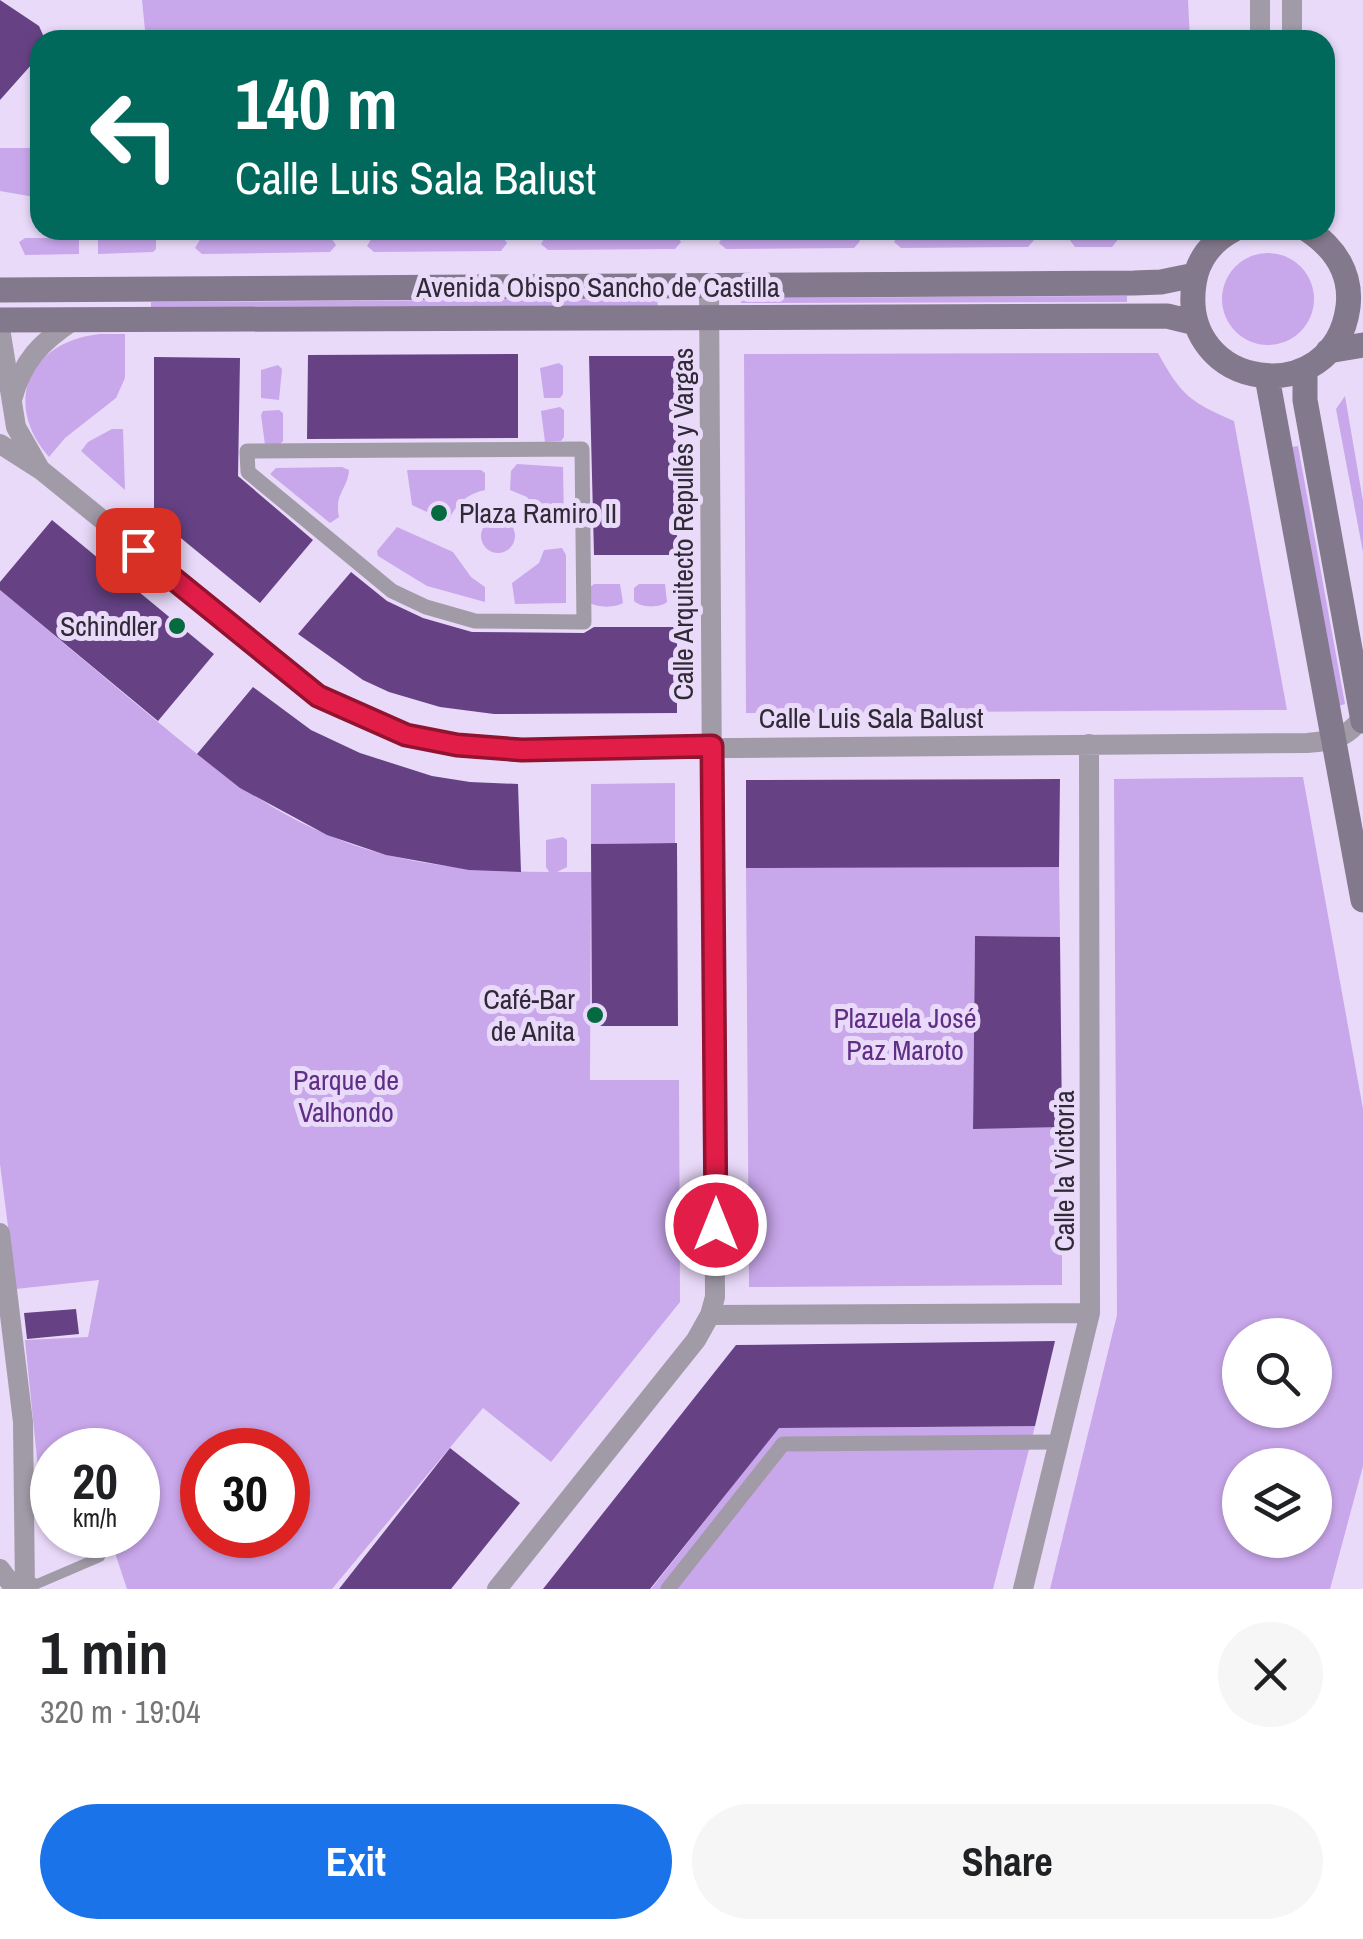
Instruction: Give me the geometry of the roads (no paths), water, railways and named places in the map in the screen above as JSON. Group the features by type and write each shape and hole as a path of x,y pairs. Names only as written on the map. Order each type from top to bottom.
{"main road":[{"path":"1221,240 1208,251 1195,275 1192,300 1196,323 1206,345 1223,362 1244,373 1267,377 1304,369 1328,351 1339,336 1355,286 1333,250 1320,240"},
{"name":"Avenida Obispo Sancho de Castilla","path":"0,290 1161,282 1195,275"},
{"name":"Avenida Obispo Sancho de Castilla","path":"0,324 74,320 1167,316 1196,323"},
{"path":"1328,351 1363,345"},
{"path":"1304,369 1305,400 1363,719"},
{"path":"1267,377 1363,900"}],"street":[{"path":"1260,0 1260,30"},
{"path":"1292,0 1292,30"},
{"name":"Calle Arquitecto Repullés y Vargas","path":"497,1589 696,1340 710,1314 716,1273 709,284"},
{"path":"10,407 24,364 41,342 74,320"},
{"name":"Calle Luis Sala Balust","path":"0,324 10,407 16,427 41,470"},
{"name":"Calle Luis Sala Balust","path":"0,444 41,470 318,696 406,735 457,745 522,750 1334,741"},
{"path":"582,449 584,616 584,622 476,620 426,607 392,591 248,472 247,451 582,449"},
{"path":"1334,741 1363,719"},
{"name":"Calle la Victoria","path":"1023,1589 1090,1312 1090,744"},
{"path":"0,1232 24,1422 22,1586"},
{"path":"710,1314 1090,1312"},
{"path":"668,1589 783,1444 1059,1442"},
{"path":"0,1569 22,1586"}],"lane":[{"path":"22,1586 37,1584 98,1558"}],"place":[{"name":"Plaza Ramiro II","path":"439,513"},
{"name":"Schindler","path":"177,626"},
{"name":"Café-Bar de Anita","path":"595,1015"}],"park label":[{"name":"Plazuela José Paz Maroto","path":"905,1034"},
{"name":"Parque de Valhondo","path":"346,1096"}]}
